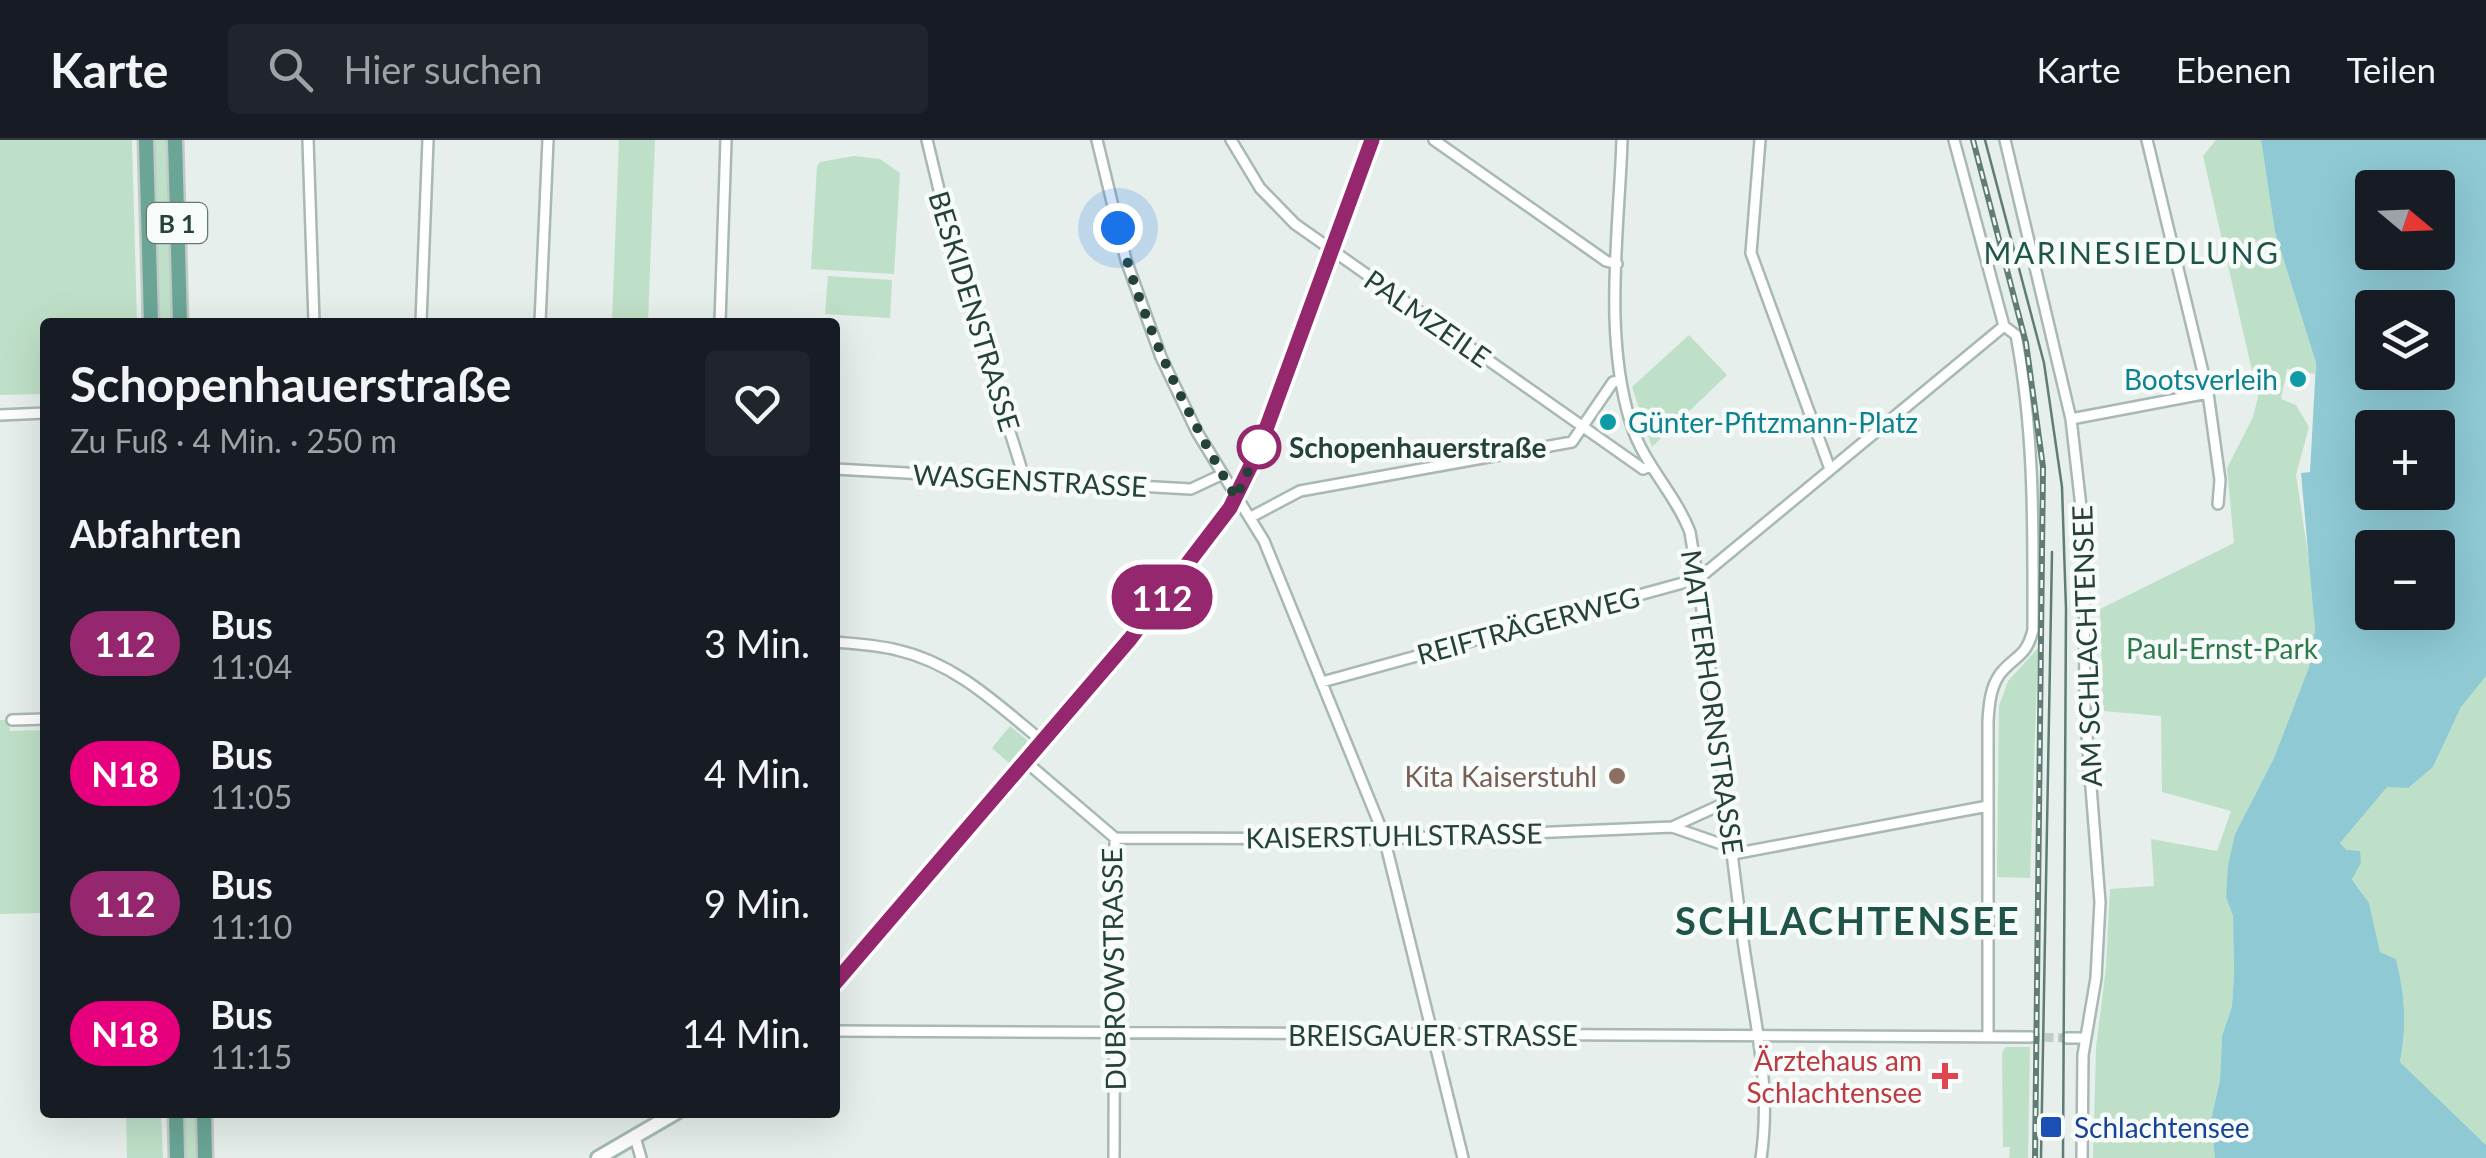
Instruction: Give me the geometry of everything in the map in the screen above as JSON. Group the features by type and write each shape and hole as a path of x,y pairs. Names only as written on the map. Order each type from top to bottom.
{"main road":[{"name":"B 1","path":"146,140 151,318"},
{"name":"B 1","path":"175,140 180,318"},
{"path":"840,977 1130,639 1236,498 1258,451 1372,140"},
{"path":"176,1118 177,1158"},
{"path":"204,1118 205,1158"},
{"path":"598,1158 667,1118"}],"street":[{"path":"308,140 314,318"},
{"path":"421,318 428,140"},
{"path":"540,318 548,140"},
{"path":"720,318 726,140"},
{"name":"BESKIDENSTRASSE","path":"927,140 954,252 1025,480"},
{"path":"1097,140 1126,260 1143,311 1178,395 1264,541 1385,840 1463,1158"},
{"name":"PALMZEILE","path":"1231,140 1269,198 1295,224 1643,468 1650,466"},
{"path":"1434,140 1606,261 1617,264"},
{"name":"MATTERHORNSTRASSE","path":"1622,140 1617,264 1620,380 1632,425 1650,466 1685,519 1698,578 1766,1092 1761,1158"},
{"path":"1760,140 1751,253 1830,469"},
{"path":"1954,140 2004,326 2016,335 2027,392 2034,498 2033,630 2029,647 2002,672 1991,694 1988,721 1988,1038"},
{"name":"AM SCHLACHTENSEE","path":"2004,140 2071,419 2084,533 2085,710 2100,902 2096,978 2085,1038 2082,1158"},
{"path":"2148,140 2208,393 2220,480 2218,504"},
{"name":"REIFTRÄGERWEG","path":"1322,682 1698,578 2004,326"},
{"path":"1251,517 1300,491 1572,442 1612,382 1620,380"},
{"path":"2071,419 2208,393"},
{"path":"0,415 40,413"},
{"name":"WASGENSTRASSE","path":"840,469 1191,489 1222,474"},
{"path":"840,643 900,650 943,667 979,688 1042,741"},
{"path":"12,720 40,719"},
{"name":"DUBROWSTRASSE","path":"1025,761 1116,838 1114,1158"},
{"name":"KAISERSTUHLSTRASSE","path":"1672,827 1727,802"},
{"name":"KAISERSTUHLSTRASSE","path":"1116,838 1385,840 1672,827 1732,849 1988,806"},
{"name":"BREISGAUER STRASSE","path":"840,1031 2032,1037"},
{"path":"2066,1038 2085,1038"},
{"path":"635,1137 641,1158"}],"green space":[{"path":"0,140 132,140 137,318 40,318 40,394 0,395"},
{"path":"150,140 170,140 176,318 156,318"},
{"path":"619,140 655,140 648,318 612,318"},
{"name":"Paul-Ernst-Park","path":"2216,140 2261,140 2275,232 2316,363 2315,374 2287,369 2281,399 2296,405 2309,427 2296,475 2312,580 2315,629 2309,667 2274,758 2235,834 2226,897 2233,916 2234,975 2211,1120 2215,1158 2093,1158 2096,1048 2110,889 2154,886 2151,839 2217,851 2231,811 2162,792 2161,716 2103,711 2100,609 2234,543 2227,468 2253,417 2258,397 2203,156"},
{"path":"854,156 880,159 900,173 894,274 811,269 817,166 820,162"},
{"path":"828,276 892,280 890,318 825,314"},
{"path":"1689,335 1727,375 1652,447 1632,387"},
{"path":"2038,648 2030,878 1997,877 1999,706 2008,681"},
{"path":"2486,674 2486,1145 2400,1062 2404,1010 2396,959 2380,952 2369,903 2352,878 2361,863 2340,843 2387,786 2433,767 2461,707"},
{"path":"0,720 8,720 10,731 40,730 40,913 0,914"},
{"path":"1010,726 1028,741 1009,763 992,748"},
{"path":"2006,1047 2030,1047 2028,1158 2009,1158 2010,1147 2003,1147 2002,1052"},
{"path":"126,1118 161,1118 163,1158 127,1158"},
{"path":"180,1118 200,1118 201,1158 182,1158"}],"water":[{"name":"Schlachtensee","path":"2261,140 2486,140 2486,676 2461,707 2433,767 2408,788 2387,787 2340,843 2347,850 2360,851 2361,863 2352,879 2369,903 2380,952 2396,959 2404,1010 2400,1062 2486,1145 2486,1158 2215,1158 2211,1120 2234,975 2233,916 2226,897 2228,866 2235,834 2274,758 2309,667 2315,629 2301,473 2310,472 2316,363 2275,232"}],"tunnel":[{"path":"2031,1037 2067,1038"}],"tram line":[{"path":"1985,140 2044,363 2062,487 2066,609 2063,1158"},
{"path":"2041,1158 2052,552"}],"railway":[{"path":"1973,140 2026,343 2043,467 2035,1158"}],"bus line":[{"name":"112","path":"840,977 1130,639 1230,508 1258,451 1372,140"}],"place":[{"name":"Bootsverleih","path":"2298,379"},
{"name":"Günter-Pfitzmann-Platz","path":"1608,422"},
{"name":"Schopenhauerstraße","path":"1259,447"},
{"name":"Kita Kaiserstuhl","path":"1617,776"},
{"name":"Ärztehaus am Schlachtensee","path":"1945,1076"},
{"name":"Schlachtensee","path":"2051,1127"}],"district":[{"name":"MARINESIEDLUNG","path":"2132,252"},
{"name":"SCHLACHTENSEE","path":"1848,920"}],"route":[{"path":"1118,228 1161,357 1197,432 1236,498 1259,447"}]}
